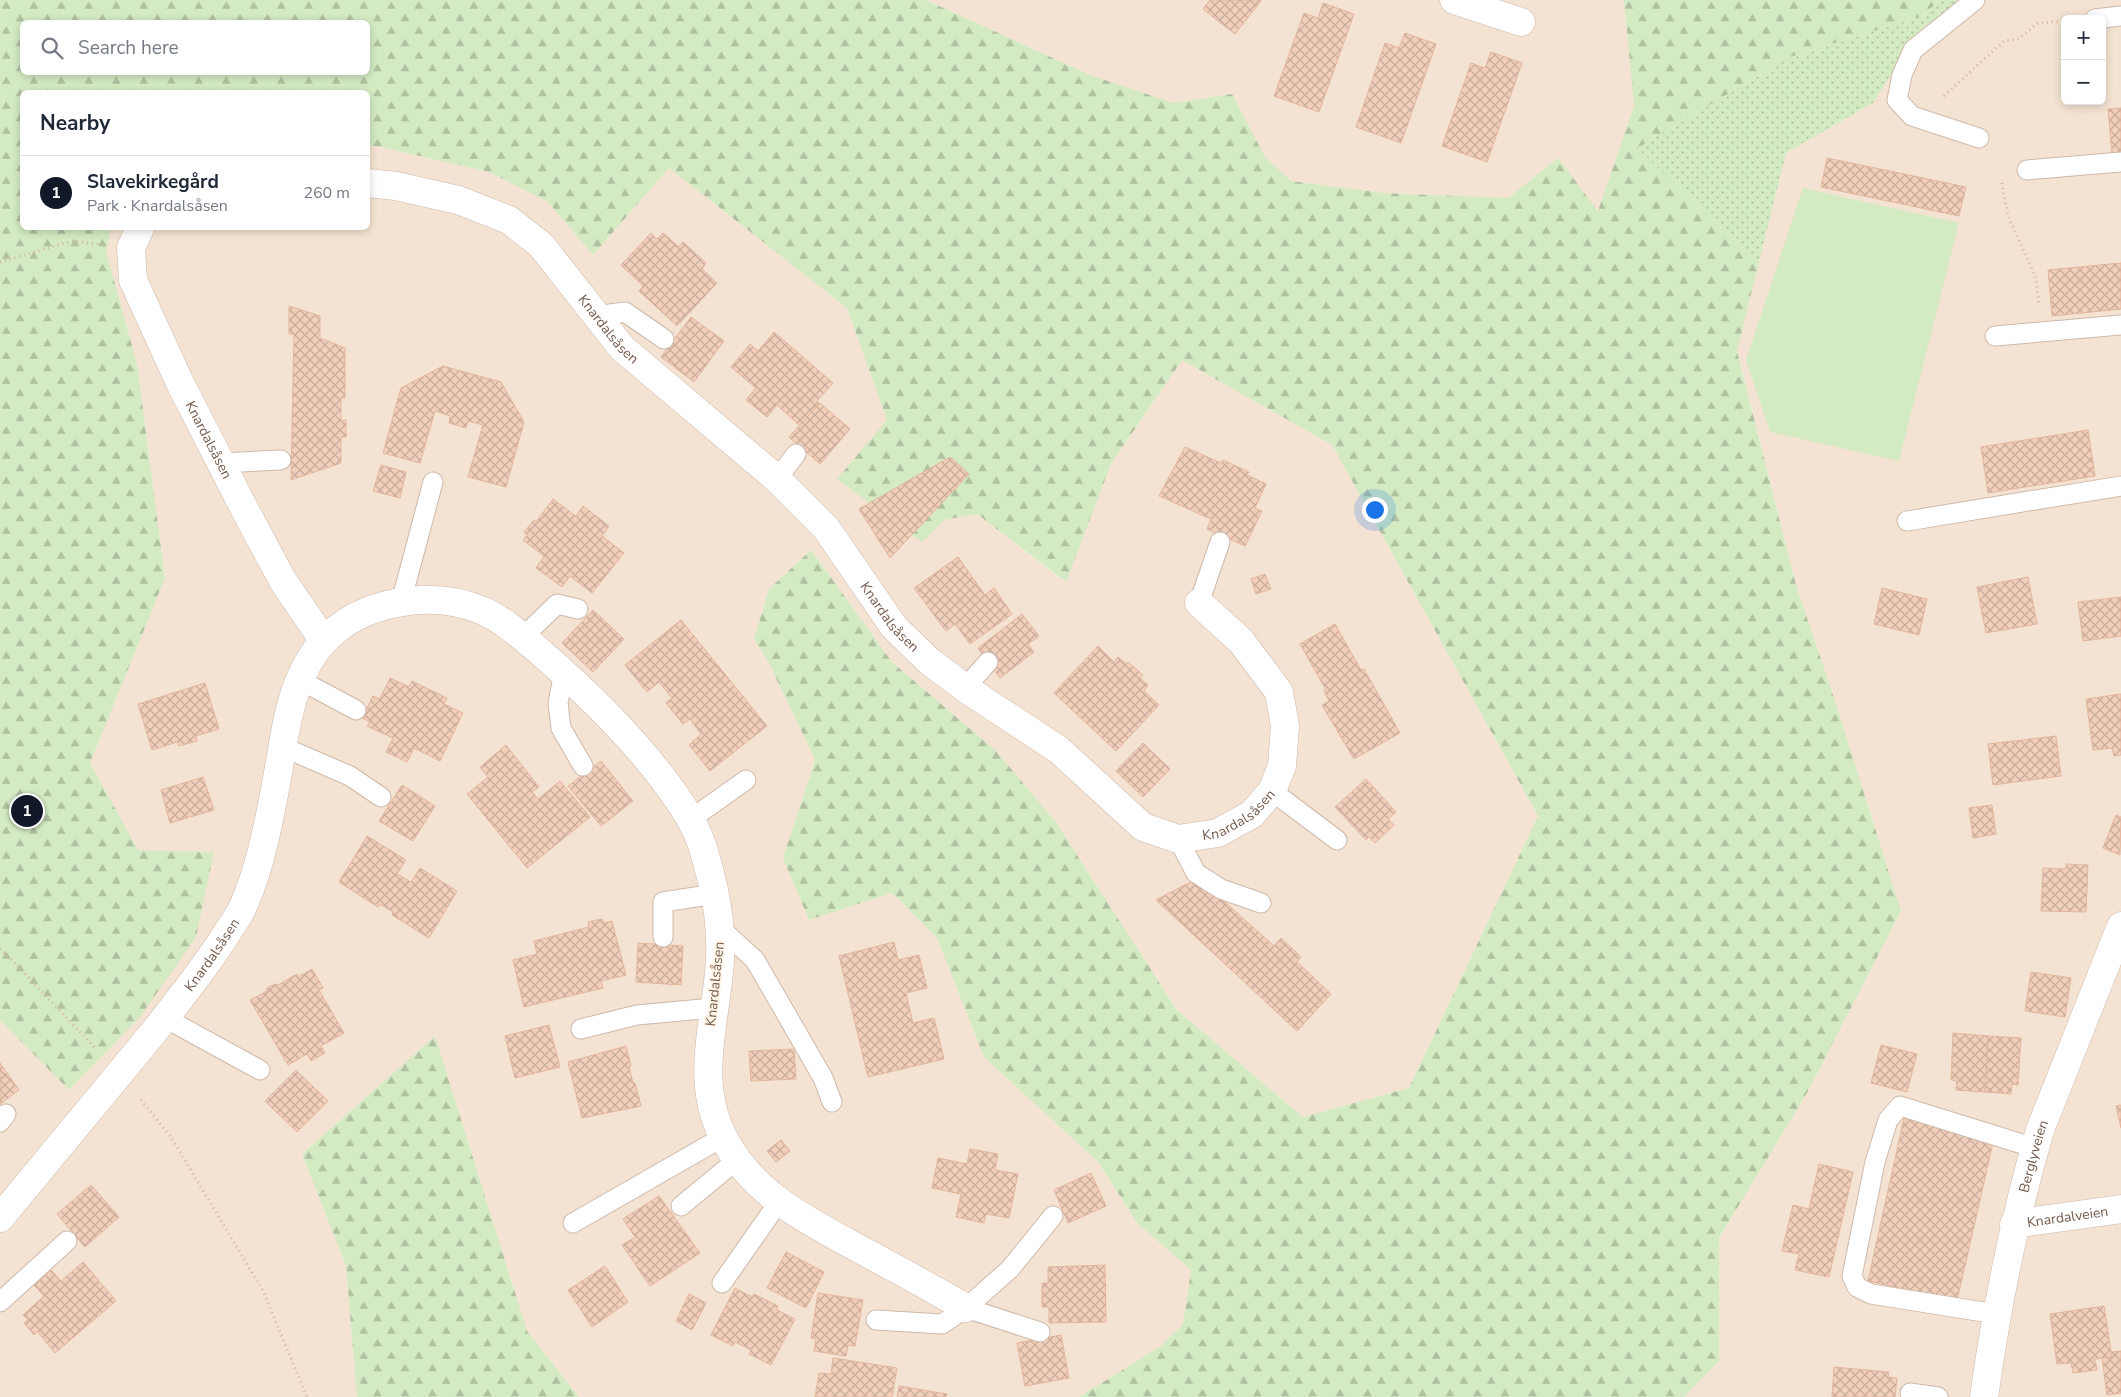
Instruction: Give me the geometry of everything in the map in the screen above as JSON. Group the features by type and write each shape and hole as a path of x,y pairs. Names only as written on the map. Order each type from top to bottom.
{"street":[{"path":"1454,0 1522,22"},
{"name":"Knardalsåsen","path":"370,183 396,186 458,200 509,220 541,246 622,348 776,479 826,528 894,627 929,661 965,688 1059,750 1143,827 1178,839 1218,833 1252,814 1272,792 1282,766 1285,734 1279,692 1241,642 1199,603"},
{"name":"Knardalsåsen","path":"136,238 132,280 180,383 283,582 324,641"},
{"name":"Knardalsåsen","path":"0,1218 206,967 244,905 263,846 290,706 304,670 324,641 350,618 384,606 427,600 454,602 482,610 504,622 564,672 621,729 670,788 691,819 703,848 715,894 720,928 720,964 707,1060 712,1108 730,1148 747,1172 778,1202 814,1225 966,1308"},
{"name":"Berglyveien","path":"1984,1397 1996,1314 2014,1224 2035,1148 2121,926"},
{"name":"Knardalveien","path":"2014,1224 2121,1209"}],"lane":[{"path":"1975,0 1914,50 1902,75 1897,100 1912,116 1979,138"},
{"path":"2106,18 2121,16"},
{"path":"2027,170 2121,162"},
{"path":"595,316 625,312 664,339"},
{"path":"1995,336 2121,325"},
{"path":"776,479 796,454"},
{"path":"221,463 281,460"},
{"path":"402,602 433,482"},
{"path":"1907,521 2121,486"},
{"path":"1199,603 1220,542"},
{"path":"523,638 557,604 578,609"},
{"path":"965,688 988,662"},
{"path":"564,672 558,703 560,728 583,766"},
{"path":"300,680 356,710"},
{"path":"283,747 350,776 381,797"},
{"path":"691,819 746,780"},
{"path":"1272,792 1337,840"},
{"path":"1178,839 1196,872 1221,889 1261,903"},
{"path":"663,938 664,902 715,894"},
{"path":"720,928 755,960 823,1078 832,1102"},
{"path":"581,1029 637,1015 713,1008"},
{"path":"165,1018 260,1070"},
{"path":"1996,1314 1872,1294 1857,1287 1852,1276 1875,1162 1888,1120 1900,1106 2035,1148"},
{"path":"681,1206 730,1148"},
{"path":"573,1223 730,1148"},
{"path":"722,1283 778,1202"},
{"path":"876,1320 942,1324 966,1308 1010,1269 1053,1216"},
{"path":"0,1302 66,1242"},
{"path":"966,1308 1040,1332"},
{"path":"1910,1393 1938,1397"}],"path":[{"path":"1920,118 2004,41 2018,38 2038,23 2061,21"},
{"path":"2002,180 2008,216 2036,278 2043,332"},
{"path":"0,262 72,241 136,238"},
{"path":"0,949 12,958 119,1074 171,1137 264,1291 307,1397"}],"shaded area":[{"path":"926,0 1624,0 1634,106 1598,212 1558,158 1508,198 1384,193 1291,181 1265,157 1232,94 1173,103 1090,75"},
{"path":"1940,0 2121,0 2121,1397 1684,1397 1719,1360 1719,1238 1807,1093 1901,911 1837,707 1796,585 1737,350 1786,153 1873,103 1922,16"},
{"path":"370,146 376,146 489,172 548,202 593,255 669,168 847,308 887,420 944,520 977,514 1065,582 1111,464 1182,360 1332,445 1538,816 1409,1088 1303,1117 1177,1010 1055,821 996,751 892,662 811,550 769,589 754,639 768,661 815,760 783,858 809,920 892,893 937,938 984,1057 1098,1162 1138,1224 1191,1270 1183,1324 1161,1346 1079,1397 579,1397 527,1331 435,1036 302,1154 346,1266 357,1397 0,1397 0,1020 70,1090 213,852 138,850 90,763 165,578 137,364 106,251 111,230 370,230"}],"green space":[{"path":"0,0 926,0 1090,75 1173,103 1232,94 1265,157 1291,181 1384,193 1508,198 1558,158 1598,211 1634,106 1624,0 1940,0 1922,16 1790,57 1637,148 1759,262 1737,351 1796,585 1837,707 1901,911 1807,1093 1719,1238 1719,1361 1684,1397 1079,1397 1161,1346 1183,1324 1191,1270 1138,1224 1098,1162 984,1057 937,938 892,893 809,920 783,858 815,760 768,661 754,639 769,589 811,550 892,662 996,751 1055,821 1177,1010 1303,1117 1409,1088 1538,816 1332,445 1182,360 1111,464 1066,582 977,514 944,520 922,542 837,479 887,420 847,308 669,168 593,255 548,202 489,172 370,146 370,90 20,90 20,230 111,230 106,251 137,364 165,578 90,763 138,850 214,852 196,937 140,1017 69,1090 0,1020"},
{"path":"1940,0 1961,0 1919,31 1873,103 1786,153 1759,262 1636,148 1790,57 1922,16"},
{"path":"1803,188 1959,223 1899,461 1770,432 1746,360"},
{"path":"435,1036 527,1331 579,1397 357,1397 346,1266 302,1154"}],"building":[{"path":"1210,0 1261,1 1235,34 1203,9"},
{"path":"1323,3 1354,14 1319,112 1274,96 1304,13 1318,18"},
{"path":"1405,33 1436,44 1401,143 1356,127 1385,43 1399,48"},
{"path":"1491,52 1522,63 1487,162 1442,146 1471,63 1485,68"},
{"path":"2121,108 2121,153 2112,154 2108,109"},
{"path":"1827,158 1966,187 1959,216 1821,187"},
{"path":"651,233 657,239 663,233 679,247 683,242 706,263 702,269 717,283 677,326 639,291 643,286 621,265"},
{"path":"2121,263 2121,309 2052,316 2048,270"},
{"path":"289,306 320,316 320,338 345,348 345,398 341,398 341,421 346,420 346,437 341,437 341,463 291,480 294,334 289,334"},
{"path":"691,317 724,341 694,382 661,357"},
{"path":"774,332 833,383 817,401 819,403 800,426 777,405 767,417 746,400 756,388 731,367 750,344 758,351"},
{"path":"443,366 501,382 524,422 506,487 468,477 483,425 468,421 466,428 449,423 450,416 435,411 420,463 383,453 401,388"},
{"path":"820,403 850,429 820,464 789,437"},
{"path":"2088,430 2095,476 1988,493 1981,447"},
{"path":"1185,447 1221,463 1223,460 1249,472 1247,475 1266,484 1255,508 1262,511 1245,546 1207,529 1211,519 1159,496"},
{"path":"950,457 969,474 890,558 859,509"},
{"path":"381,465 406,472 400,498 373,491"},
{"path":"553,499 576,516 583,506 609,526 602,536 624,553 592,593 570,576 562,587 536,568 544,556 523,540 527,535 524,532 534,520 536,522"},
{"path":"958,557 985,595 994,588 1012,614 970,644 955,624 946,631 914,588"},
{"path":"1265,574 1271,589 1256,594 1251,579"},
{"path":"2028,577 2037,624 1986,633 1977,587"},
{"path":"1882,588 1927,599 1919,635 1874,624"},
{"path":"2121,597 2121,636 2083,641 2078,602"},
{"path":"593,610 624,639 593,672 562,643"},
{"path":"1022,614 1039,636 1028,644 1034,652 1000,678 978,648"},
{"path":"681,620 767,726 710,771 689,745 701,734 690,719 683,724 666,703 672,698 659,682 647,692 625,665"},
{"path":"1335,624 1361,670 1364,669 1400,733 1354,759 1322,705 1329,701 1324,691 1326,690 1300,644"},
{"path":"1098,646 1114,662 1118,657 1126,664 1128,662 1143,675 1140,678 1148,685 1144,691 1159,705 1116,751 1054,693"},
{"path":"390,678 409,687 412,681 447,698 444,704 463,713 440,761 414,748 407,762 386,752 393,738 367,726 370,722 362,718 373,696 380,699"},
{"path":"205,683 219,729 196,736 197,741 179,746 177,742 152,750 138,704"},
{"path":"2121,694 2121,755 2114,756 2112,748 2093,750 2086,699"},
{"path":"2056,736 2061,776 1993,785 1988,744"},
{"path":"1143,743 1170,769 1143,797 1116,771"},
{"path":"506,745 539,787 532,792 538,799 560,781 590,817 527,868 467,794 488,777 480,767"},
{"path":"601,761 633,801 601,826 568,786"},
{"path":"203,777 214,810 170,823 161,790"},
{"path":"1366,779 1396,812 1388,819 1394,825 1375,843 1369,837 1366,840 1335,807"},
{"path":"402,785 435,806 413,841 379,821"},
{"path":"1992,805 1996,834 1973,838 1969,808"},
{"path":"2116,815 2121,817 2120,855 2103,848"},
{"path":"367,836 406,860 397,874 411,882 420,868 457,891 429,938 392,915 393,912 380,904 378,907 339,882"},
{"path":"2066,864 2088,865 2086,912 2041,911 2043,868 2066,869"},
{"path":"1198,878 1274,946 1281,938 1301,957 1297,962 1331,994 1297,1031 1156,900"},
{"path":"602,919 604,923 612,921 626,975 601,981 603,988 524,1007 513,960 537,954 534,941 589,927 588,922"},
{"path":"894,942 898,960 919,955 927,988 906,993 913,1023 934,1018 944,1059 868,1077 839,956"},
{"path":"638,943 683,946 681,985 636,982"},
{"path":"312,969 323,988 319,990 344,1033 321,1046 325,1053 311,1061 307,1054 288,1065 250,1000 267,991 267,988 275,984 278,985 297,974 298,977"},
{"path":"2031,972 2071,978 2065,1017 2025,1011"},
{"path":"549,1025 560,1067 515,1078 505,1036"},
{"path":"1953,1033 1988,1036 1985,1092 1956,1090 1957,1081 1951,1080"},
{"path":"1988,1036 2021,1038 2018,1085 2012,1084 2011,1094 1985,1092"},
{"path":"1881,1045 1917,1054 1907,1092 1871,1083"},
{"path":"626,1046 633,1083 635,1083 641,1106 582,1118 568,1062"},
{"path":"794,1049 796,1079 751,1081 749,1051"},
{"path":"0,1063 19,1090 0,1104"},
{"path":"296,1070 328,1101 297,1132 265,1101"},
{"path":"2121,1105 2121,1128 2116,1106"},
{"path":"1904,1118 1994,1138 1957,1301 1868,1281"},
{"path":"781,1140 790,1151 776,1162 767,1151"},
{"path":"970,1149 998,1154 995,1170 1018,1174 1009,1218 986,1214 984,1223 956,1217 961,1194 932,1188 938,1158 967,1164"},
{"path":"1819,1164 1853,1172 1829,1277 1795,1270 1799,1254 1782,1251 1793,1205 1809,1209"},
{"path":"1091,1173 1106,1206 1068,1223 1054,1190"},
{"path":"91,1185 119,1217 85,1247 57,1214"},
{"path":"659,1196 700,1253 650,1286 622,1245 635,1237 623,1219"},
{"path":"786,1252 824,1272 806,1308 767,1288"},
{"path":"83,1262 116,1301 55,1353 37,1331 34,1335 24,1323 28,1320 23,1315 44,1296 34,1285 51,1270 61,1281"},
{"path":"1105,1265 1106,1322 1049,1323 1049,1307 1042,1307 1042,1283 1048,1283 1048,1267"},
{"path":"605,1266 628,1302 592,1327 568,1290"},
{"path":"735,1288 752,1297 754,1294 778,1306 777,1310 795,1319 771,1365 749,1354 751,1350 735,1342 733,1346 711,1335"},
{"path":"818,1293 863,1300 855,1346 848,1345 846,1356 814,1351 816,1339 811,1338"},
{"path":"689,1294 706,1303 692,1330 676,1321"},
{"path":"2104,1306 2112,1357 2095,1359 2097,1370 2073,1373 2071,1363 2057,1364 2050,1314"},
{"path":"1061,1335 1069,1378 1025,1386 1017,1343"},
{"path":"2121,1351 2121,1393 2107,1395 2102,1358 2112,1357 2111,1352"},
{"path":"833,1358 897,1368 892,1397 815,1397 819,1373 831,1374"},
{"path":"1834,1367 1889,1372 1888,1377 1897,1378 1895,1397 1832,1397"},
{"path":"899,1386 947,1394 946,1397 897,1397"}],"place":[{"name":"Slavekirkegård","path":"27,811"}]}
